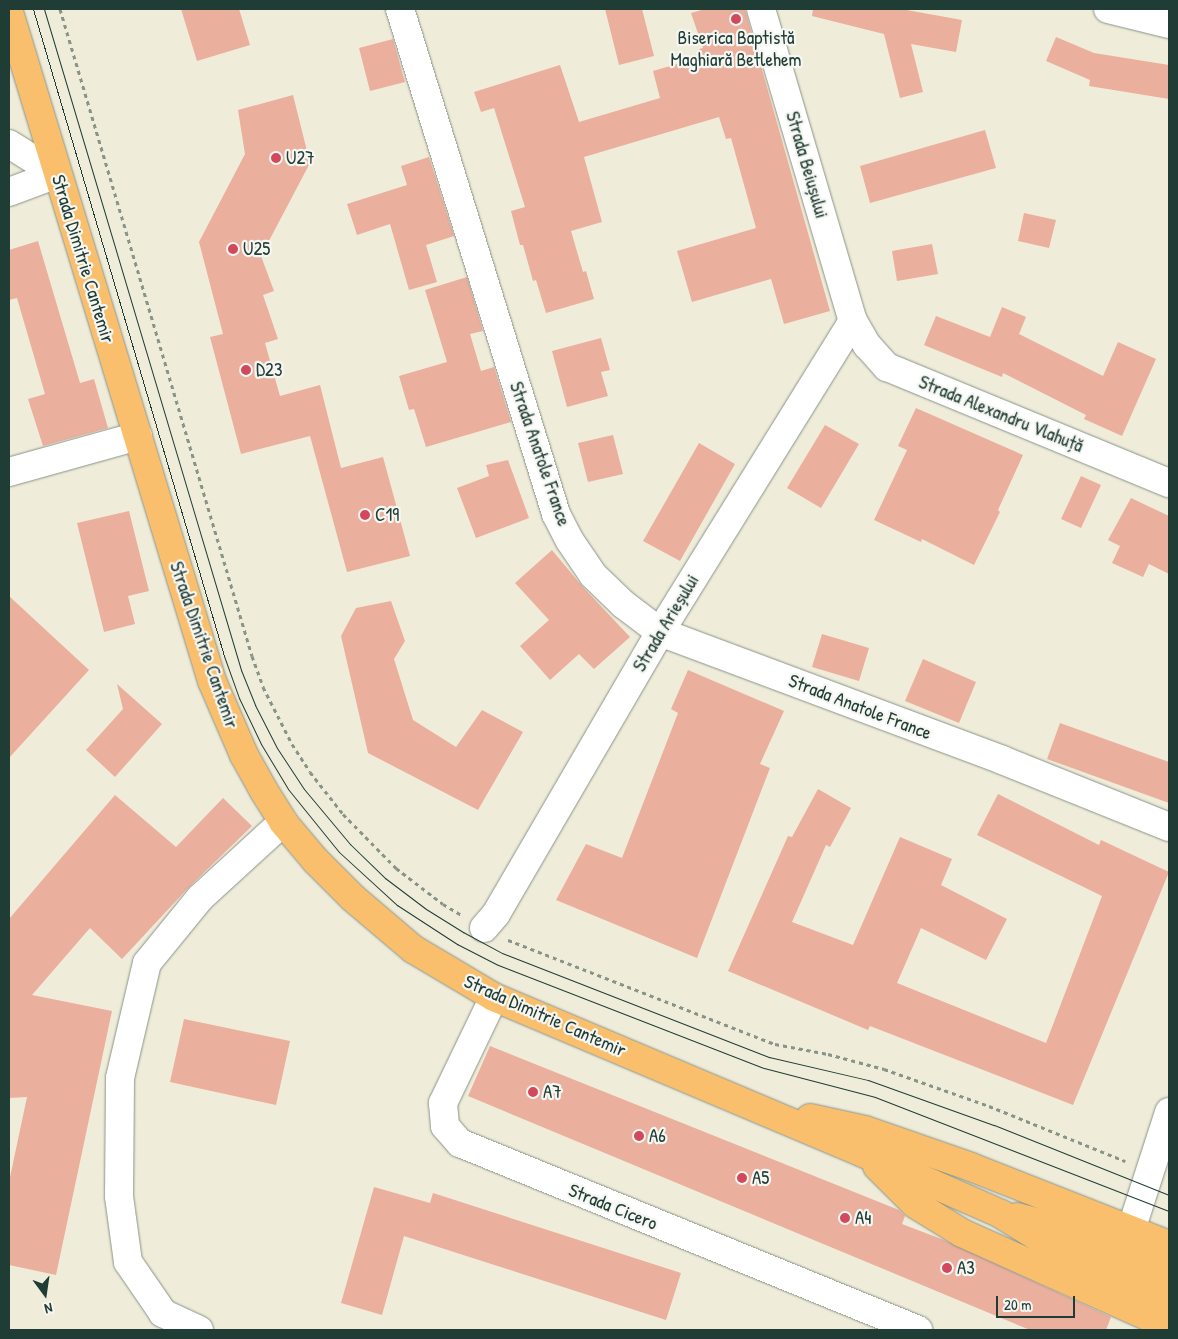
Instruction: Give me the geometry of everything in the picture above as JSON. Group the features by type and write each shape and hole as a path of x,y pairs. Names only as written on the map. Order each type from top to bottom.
{"main road":[{"name":"Strada Dimitrie Cantemir","path":"9,16 212,681 244,755 284,822 333,879 413,948 494,997 863,1153 1001,1214 1064,1254 1169,1298"},
{"path":"767,1112 818,1119 865,1130 972,1167 1169,1246"},
{"path":"863,1153 915,1204 962,1233 1169,1326"},
{"name":"Strada Dimitrie Cantemir","path":"1001,1214 1030,1219 1088,1236 1169,1268"}],"street":[{"name":"Strada Anatole France","path":"400,9 556,514 570,541 593,575 623,604 660,632 1002,760 1169,827"},
{"name":"Strada Beiușului","path":"761,9 853,322"},
{"path":"1108,9 1169,24"},
{"path":"9,144 57,174"},
{"path":"9,192 57,174"},
{"name":"Strada Arieșului","path":"484,928 496,914 660,632 853,322"},
{"name":"Strada Alexandru Vlahuță","path":"853,322 867,345 887,367 1169,483"},
{"path":"9,472 138,436"},
{"path":"199,1330 162,1313 128,1262 119,1196 120,1078 147,963 200,898 284,822"},
{"name":"Strada Cicero","path":"494,997 443,1103 445,1126 460,1143 918,1330"},
{"path":"1131,1230 1169,1112"}],"path":[{"path":"60,9 252,656 278,718 325,793 372,846 396,868 437,900 498,936 774,1044 828,1054 884,1069 989,1106 1151,1171"}],"building":[{"path":"181,9 239,9 250,45 197,61"},
{"path":"605,9 642,9 654,56 619,65"},
{"path":"705,9 745,9 830,311 784,324 771,279 692,302 677,251 756,228 731,138 726,139 719,117 584,157 602,222 571,231 583,272 586,271 594,299 546,313 536,280 533,281 523,245 520,245 511,211 525,207 494,108 481,112 474,92 560,65 579,122 660,98 653,71 701,57 699,49 703,48 691,13"},
{"path":"813,9 901,9 962,20 956,52 911,44 923,92 900,98 884,34 812,16"},
{"path":"1056,37 1094,53 1169,65 1169,99 1089,86 1090,80 1046,61"},
{"path":"393,39 405,82 370,91 359,48"},
{"path":"293,95 310,163 261,256 274,291 263,295 278,339 265,343 280,396 320,385 341,468 383,457 410,556 347,572 310,436 241,454 210,337 223,334 199,242 245,154 238,110"},
{"path":"985,130 996,168 870,203 860,166"},
{"path":"429,157 454,236 426,245 437,282 409,290 390,224 357,235 347,204 407,185 401,166"},
{"path":"1024,213 1056,220 1049,248 1018,241"},
{"path":"38,241 80,383 94,379 108,428 43,446 28,399 45,394 17,298 9,300 9,250"},
{"path":"932,244 938,274 897,281 892,251"},
{"path":"467,277 483,331 470,334 481,371 494,367 511,422 426,447 414,409 409,410 399,376 447,362 425,290"},
{"path":"1002,307 1026,317 1019,334 1103,376 1118,342 1156,359 1122,436 1084,419 1086,415 1003,373 1002,377 924,345 936,316 990,337"},
{"path":"601,338 610,370 601,372 608,396 567,407 552,351"},
{"path":"916,408 1023,455 998,510 1000,512 974,565 922,539 921,542 874,520 907,450 898,446"},
{"path":"825,425 859,444 821,508 787,488"},
{"path":"613,435 623,474 588,482 578,443"},
{"path":"699,443 735,464 680,561 643,541"},
{"path":"508,460 529,518 476,538 457,488 489,476 486,465"},
{"path":"1081,476 1101,485 1081,528 1061,519"},
{"path":"1131,498 1169,516 1169,574 1149,564 1143,577 1112,563 1120,546 1108,540"},
{"path":"129,511 149,591 128,596 135,624 104,632 77,523"},
{"path":"552,550 582,586 630,637 594,669 579,654 550,680 520,646 549,620 515,583"},
{"path":"9,596 89,670 9,758"},
{"path":"391,601 405,641 394,659 413,720 456,747 482,710 523,732 478,810 368,753 341,636 356,608"},
{"path":"822,634 869,648 859,681 812,667"},
{"path":"923,659 976,682 959,723 905,701"},
{"path":"688,670 784,711 760,764 770,768 697,958 556,900 586,844 622,858 678,713 671,709"},
{"path":"117,684 162,724 115,777 86,750 123,709"},
{"path":"1060,723 1169,762 1169,803 1047,759"},
{"path":"818,789 851,808 830,847 826,845 792,922 853,945 900,837 952,859 941,885 1007,919 986,960 921,928 897,983 1046,1043 1102,896 977,835 998,794 1099,845 1101,840 1169,872 1073,1105 870,1026 868,1030 728,971 788,836 792,837"},
{"path":"115,795 176,847 223,798 252,826 189,887 122,959 90,928 32,995 112,1011 56,1275 9,1265 9,1182 27,1097 9,1098 9,919"},
{"path":"184,1019 290,1041 276,1105 170,1082"},
{"path":"490,1046 899,1210 905,1216 902,1224 944,1240 1111,1317 1106,1330 1030,1330 468,1096"},
{"path":"374,1187 430,1203 433,1193 681,1273 666,1320 404,1236 382,1315 341,1303"}],"tram line":[{"path":"33,9 224,656 239,698 261,744 288,789 339,852 397,905 457,944 498,965 764,1068 875,1097 1169,1211"},
{"path":"44,9 241,670 255,705 277,748 304,789 350,844 385,878 426,909 502,953 769,1057 868,1080 994,1125 1169,1195"}],"place":[{"name":"Biserica Baptistă Maghiară Betlehem","path":"736,19"},
{"name":"U27","path":"276,158"},
{"name":"U25","path":"233,249"},
{"name":"D23","path":"246,370"},
{"name":"C19","path":"365,515"},
{"name":"A7","path":"533,1092"},
{"name":"A6","path":"639,1136"},
{"name":"A5","path":"742,1178"},
{"name":"A4","path":"845,1218"},
{"name":"A3","path":"947,1268"}]}
